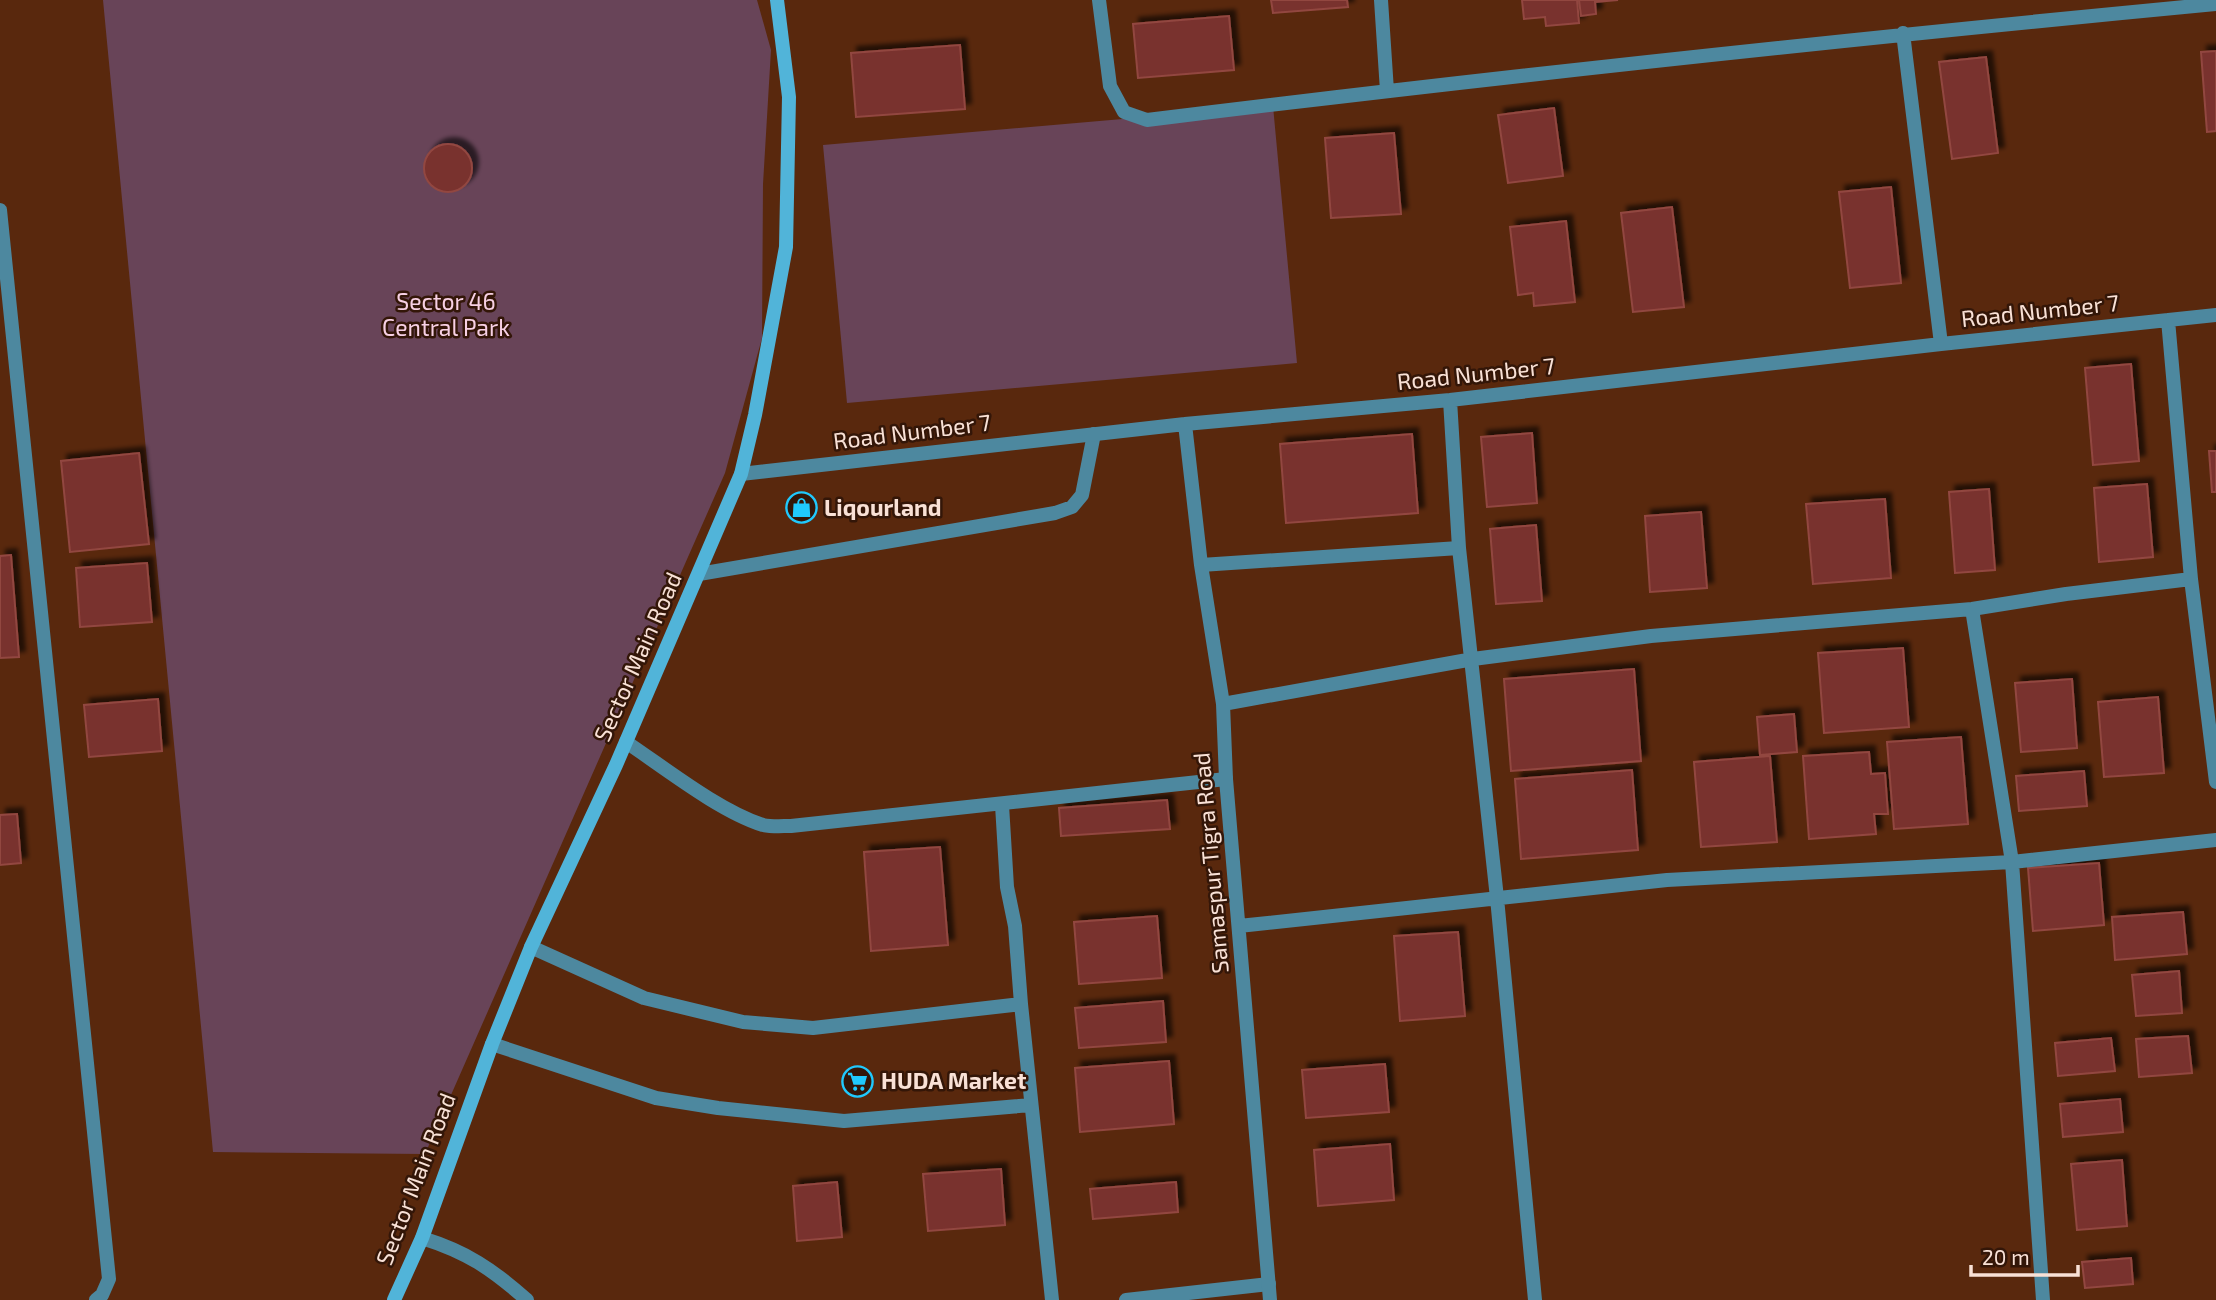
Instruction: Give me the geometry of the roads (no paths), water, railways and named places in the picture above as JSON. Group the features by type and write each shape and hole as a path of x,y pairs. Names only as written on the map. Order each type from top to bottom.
{"street":[{"name":"Sector Main Road","path":"394,1300 422,1238 492,1044 531,947 626,742 741,474 755,415 786,247 789,97 778,0"},
{"path":"1099,0 1110,86 1124,111 1147,120 1903,33 2216,4"},
{"path":"1381,0 1387,91"},
{"path":"1903,33 1941,344"},
{"path":"0,210 109,1279 102,1295 96,1300"},
{"name":"Road Number 7","path":"741,474 1185,424 1450,400 2216,315"},
{"path":"2168,320 2191,579 2216,782"},
{"path":"1450,400 1459,548 1473,659 1535,1300"},
{"name":"Samaspur Tigra Road","path":"1185,424 1201,565 1223,704 1226,779 1270,1300"},
{"path":"699,574 1055,513 1072,507 1082,495 1094,434"},
{"path":"1201,565 1459,548"},
{"path":"1223,704 1473,659 1651,636 1972,609 2066,594 2191,579"},
{"path":"1972,609 2012,862 2043,1300"},
{"path":"626,742 693,788 765,826 791,826 1002,805 1226,779"},
{"path":"1002,805 1007,887 1015,926 1052,1300"},
{"path":"1239,926 1667,880 2012,862 2216,840"},
{"path":"531,947 644,998 743,1022 813,1028 1021,1004"},
{"path":"492,1044 656,1098 718,1108 844,1121 1031,1105"},
{"path":"422,1238 450,1247 496,1272 527,1300"},
{"path":"1126,1300 1269,1284"}],"place":[{"name":"Liqourland","path":"801,508"},
{"name":"HUDA Market","path":"858,1081"}],"park label":[{"name":"Sector 46 Central Park","path":"446,315"}]}
